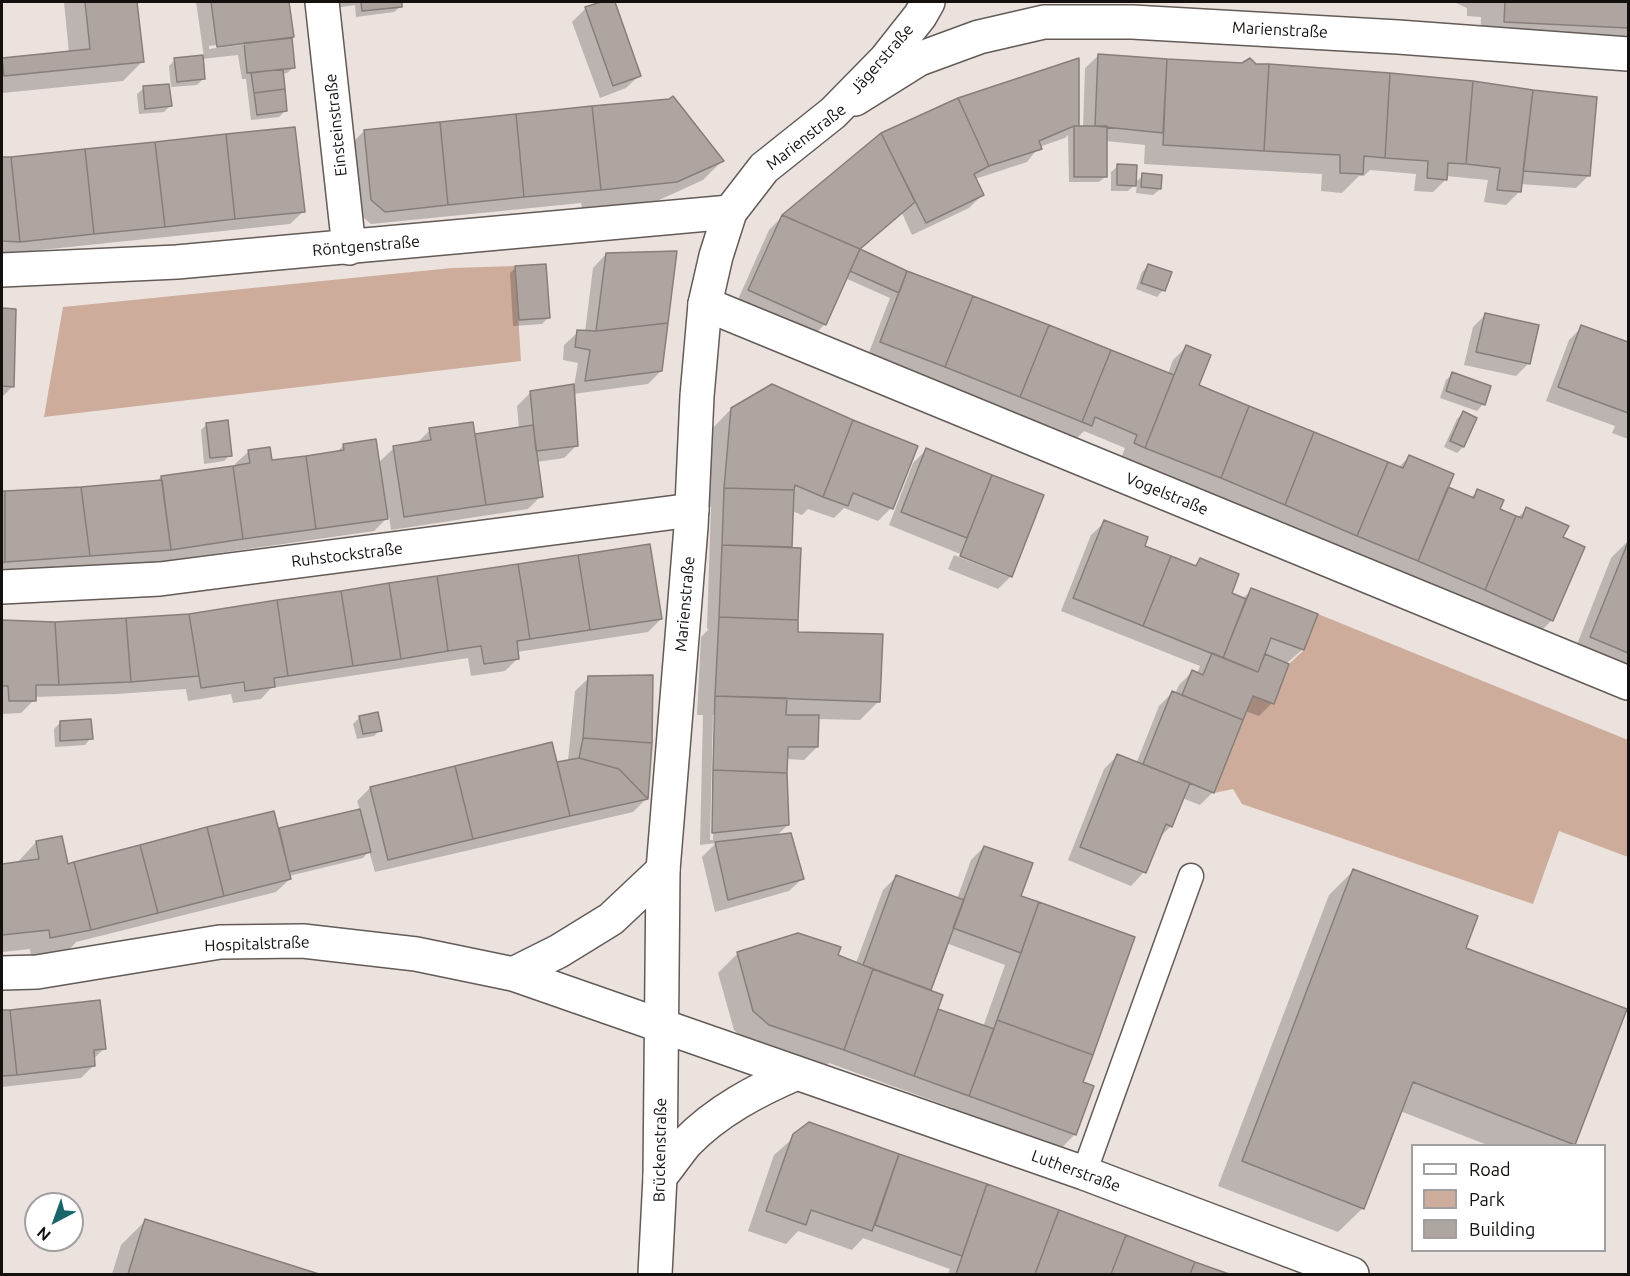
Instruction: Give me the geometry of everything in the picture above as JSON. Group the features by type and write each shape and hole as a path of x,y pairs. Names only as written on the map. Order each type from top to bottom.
{"street":[{"name":"Einsteinstraße","path":"322,2 349,248"},
{"name":"Jägerstraße","path":"833,112 886,59 920,16 928,2"},
{"path":"1019,2 1044,22"},
{"name":"Marienstraße","path":"661,1025 663,870 692,510 696,396 705,304 716,255 730,212 764,168 833,112 920,59 980,37 1044,22 1144,22 1629,54"},
{"name":"Röntgenstraße","path":"2,270 177,262 730,212"},
{"name":"Vogelstraße","path":"705,304 1629,684"},
{"name":"Ruhstockstraße","path":"2,587 160,579 692,510"},
{"path":"513,974 559,951 611,919 663,870"},
{"name":"Hospitalstraße","path":"2,973 37,972 220,942 303,941 416,954 513,974 661,1025"},
{"name":"Lutherstraße","path":"661,1025 1084,1173 1352,1275"},
{"name":"Brückenstraße","path":"655,1275 660,1177 661,1025"},
{"path":"660,1177 687,1143 722,1112 764,1087 797,1073"}],"lane":[{"path":"1084,1173 1191,876"}],"green space":[{"path":"515,266 521,361 44,417 63,307 452,268"},
{"path":"1318,614 1628,740 1628,857 1559,831 1533,904 1242,804 1233,789 1214,793 1253,696 1274,704 1289,664 1304,650"}],"building":[{"path":"85,2 137,2 144,62 4,76 2,58 90,49"},
{"path":"211,2 289,2 294,37 217,47"},
{"path":"361,2 402,2 402,7 362,11"},
{"path":"601,2 615,2 641,76 613,86 585,7"},
{"path":"1505,2 1628,2 1628,28 1504,22"},
{"path":"292,38 295,68 247,73 244,43"},
{"path":"1098,54 1167,59 1163,133 1095,126"},
{"path":"203,55 205,79 177,82 174,58"},
{"path":"1079,58 1079,126 1039,141 1042,149 989,166 958,98"},
{"path":"1250,58 1256,64 1269,64 1264,151 1163,145 1167,59 1242,63"},
{"path":"1269,64 1390,73 1385,158 1364,156 1363,174 1340,173 1340,155 1264,151"},
{"path":"283,69 285,89 254,93 251,73"},
{"path":"1390,73 1473,81 1466,164 1448,163 1447,180 1427,178 1428,161 1385,158"},
{"path":"1473,81 1533,90 1521,192 1497,190 1500,168 1466,164"},
{"path":"169,84 172,106 145,109 143,86"},
{"path":"285,89 287,111 257,115 254,93"},
{"path":"1533,90 1597,97 1590,176 1523,171"},
{"path":"673,96 724,161 677,182 601,190 592,106 669,99"},
{"path":"958,98 989,166 974,174 984,195 926,223 881,133"},
{"path":"592,106 601,190 524,197 516,114"},
{"path":"516,114 524,197 448,205 440,122"},
{"path":"440,122 448,205 385,212 371,200 364,130"},
{"path":"1074,126 1107,126 1107,177 1074,177"},
{"path":"295,127 305,212 235,219 226,134"},
{"path":"881,133 915,202 860,249 782,215"},
{"path":"226,134 235,219 165,227 155,142"},
{"path":"155,142 165,227 94,234 85,149"},
{"path":"85,149 94,234 20,242 11,157"},
{"path":"2,157 11,157 20,242 2,241"},
{"path":"1117,164 1137,165 1136,186 1117,185"},
{"path":"1142,173 1162,175 1161,189 1141,187"},
{"path":"782,215 860,249 826,325 748,290"},
{"path":"860,249 907,271 899,293 850,271"},
{"path":"677,251 668,323 596,331 606,253"},
{"path":"546,264 550,318 519,320 515,266"},
{"path":"1148,264 1172,272 1165,291 1141,283"},
{"path":"907,271 973,296 945,367 880,342"},
{"path":"973,296 1049,325 1020,397 945,367"},
{"path":"2,308 16,309 14,387 2,386"},
{"path":"1485,313 1539,325 1530,364 1476,352"},
{"path":"668,323 662,371 585,381 590,350 575,347 577,330 596,331"},
{"path":"1049,325 1111,350 1082,422 1020,397"},
{"path":"1581,325 1628,342 1628,413 1558,387"},
{"path":"1186,345 1211,355 1199,385 1249,406 1221,478 1145,448"},
{"path":"1111,350 1174,375 1145,448 1134,443 1137,435 1095,417 1092,426 1082,422"},
{"path":"1452,372 1491,386 1485,405 1446,391"},
{"path":"574,384 578,446 536,451 530,391"},
{"path":"772,384 853,420 823,497 795,485 794,490 724,488 731,408"},
{"path":"1249,406 1314,432 1285,505 1221,478"},
{"path":"1463,411 1477,418 1464,447 1450,441"},
{"path":"228,420 232,456 210,458 206,423"},
{"path":"853,420 918,446 893,509 853,493 848,506 823,497"},
{"path":"473,422 486,505 404,517 393,446 431,440 429,428"},
{"path":"533,425 543,497 486,505 475,434"},
{"path":"1314,432 1388,462 1357,536 1285,505"},
{"path":"376,439 388,519 316,529 306,456 344,450 343,444"},
{"path":"270,447 272,460 306,456 316,529 243,539 233,466 250,463 248,450"},
{"path":"926,448 992,475 967,538 901,512"},
{"path":"1409,455 1454,474 1418,561 1357,536 1388,462 1403,468"},
{"path":"233,466 243,539 171,550 161,476"},
{"path":"992,475 1044,495 1012,577 960,556"},
{"path":"162,480 171,550 90,556 81,487"},
{"path":"81,487 90,556 5,562 5,491"},
{"path":"1448,487 1474,498 1477,489 1504,500 1500,509 1516,516 1485,590 1418,561"},
{"path":"724,488 794,490 792,547 722,545"},
{"path":"2,491 5,491 5,562 2,563"},
{"path":"1526,507 1569,526 1563,537 1585,547 1553,621 1485,590 1516,516 1522,518"},
{"path":"1104,520 1148,537 1145,546 1171,556 1143,626 1073,598"},
{"path":"1628,542 1628,653 1590,637"},
{"path":"650,544 662,619 590,630 578,555"},
{"path":"722,545 801,548 798,620 719,617"},
{"path":"578,555 590,630 530,639 518,564"},
{"path":"1171,556 1196,566 1200,558 1239,574 1232,593 1246,599 1223,658 1143,626"},
{"path":"518,564 530,639 517,641 519,659 484,664 481,646 448,651 437,576"},
{"path":"437,576 448,651 401,659 389,583"},
{"path":"389,583 401,659 353,666 341,591"},
{"path":"1251,588 1318,614 1304,650 1271,638 1258,672 1223,658"},
{"path":"341,591 353,666 288,676 277,600"},
{"path":"277,600 288,676 274,678 275,687 245,691 244,682 201,688 189,614"},
{"path":"189,614 199,676 131,682 126,618"},
{"path":"719,617 798,620 798,632 883,634 880,702 715,696"},
{"path":"126,618 131,682 59,685 55,622"},
{"path":"2,620 55,622 59,685 36,685 36,701 9,701 8,686 2,686"},
{"path":"1212,653 1258,672 1265,654 1289,664 1274,704 1253,696 1243,720 1182,695 1192,670 1203,675"},
{"path":"653,675 652,743 583,738 588,676"},
{"path":"1172,691 1243,720 1214,793 1143,764"},
{"path":"715,696 787,698 786,715 819,715 818,747 788,747 787,773 713,770"},
{"path":"378,712 382,731 363,734 359,716"},
{"path":"91,719 93,739 60,741 60,721"},
{"path":"583,738 652,743 648,799 619,769 579,758"},
{"path":"552,742 570,816 473,839 455,766"},
{"path":"1117,754 1190,783 1172,827 1166,824 1146,873 1080,847"},
{"path":"579,758 619,769 648,799 570,816 557,762"},
{"path":"455,766 473,839 388,860 370,787"},
{"path":"713,770 787,773 789,825 712,833"},
{"path":"360,809 371,852 289,872 279,828"},
{"path":"274,811 291,879 224,896 207,827"},
{"path":"207,827 224,896 158,913 140,845"},
{"path":"791,833 804,879 728,900 715,842"},
{"path":"62,836 68,864 74,862 91,930 50,938 49,930 2,935 2,864 39,859 36,841"},
{"path":"140,845 158,913 91,930 74,862"},
{"path":"984,846 1033,863 1021,896 1039,902 1021,953 953,928"},
{"path":"1353,869 1478,916 1466,948 1627,1009 1575,1144 1413,1082 1364,1209 1242,1161"},
{"path":"896,875 964,900 931,990 863,965"},
{"path":"1039,902 1135,937 1093,1055 997,1020"},
{"path":"798,933 841,947 838,955 873,969 844,1050 769,1025 753,1011 737,952"},
{"path":"873,969 943,995 914,1076 844,1050"},
{"path":"100,1000 106,1049 94,1050 95,1066 17,1075 10,1010"},
{"path":"938,1009 994,1029 969,1096 914,1076"},
{"path":"2,1010 10,1010 17,1075 2,1076"},
{"path":"997,1020 1093,1055 1083,1082 1094,1086 1076,1135 969,1096"},
{"path":"809,1122 899,1154 872,1231 811,1210 806,1225 766,1211 793,1134"},
{"path":"899,1154 987,1184 962,1256 875,1225"},
{"path":"987,1184 1059,1210 1035,1274 956,1274"},
{"path":"1059,1210 1126,1235 1111,1274 1035,1274"},
{"path":"145,1219 319,1274 128,1274"},
{"path":"1126,1235 1195,1262 1190,1274 1111,1274"},
{"path":"1195,1262 1229,1274 1190,1274"}]}
